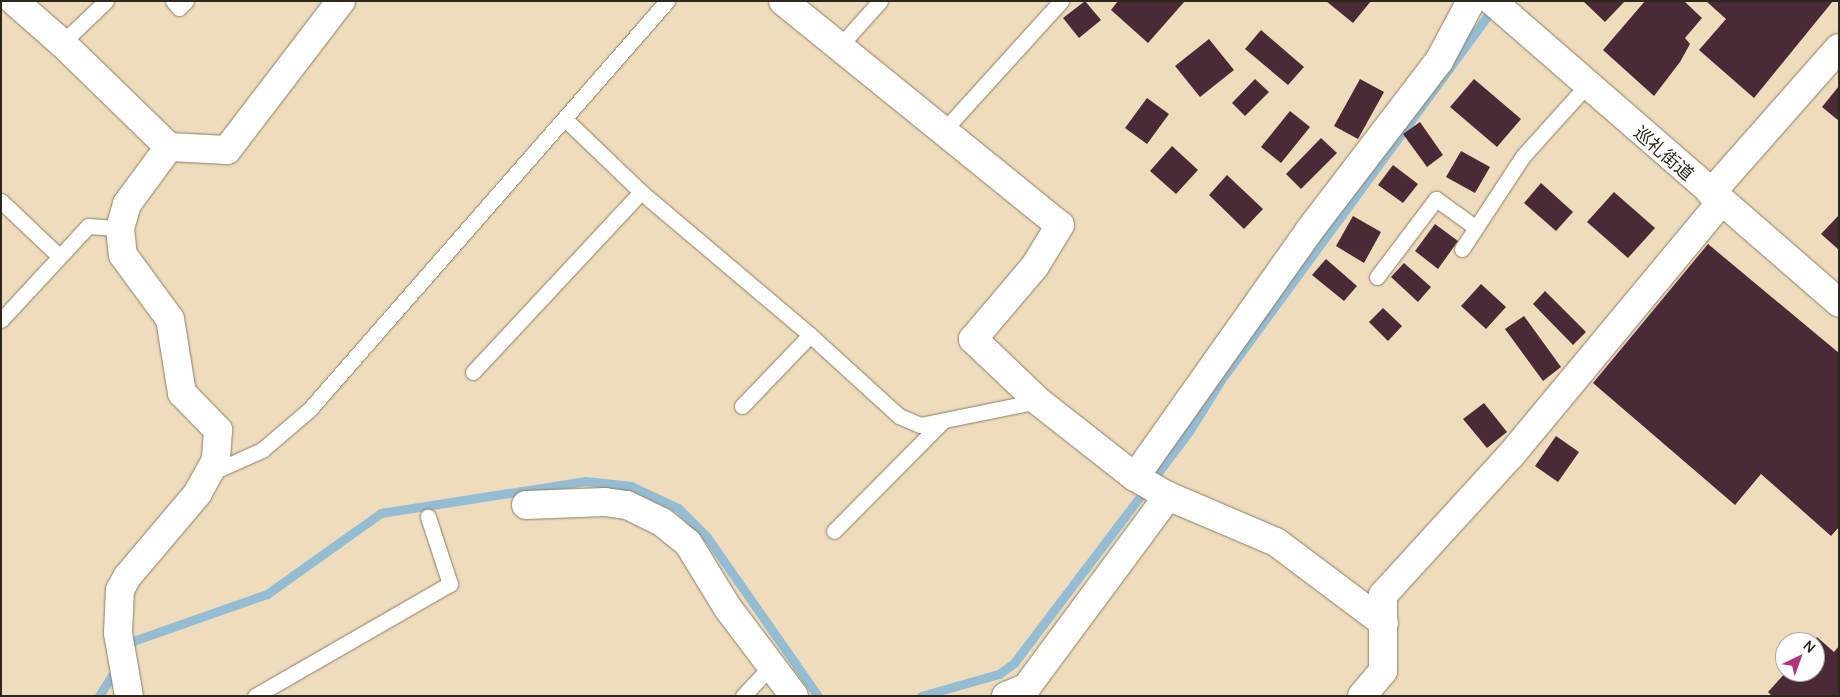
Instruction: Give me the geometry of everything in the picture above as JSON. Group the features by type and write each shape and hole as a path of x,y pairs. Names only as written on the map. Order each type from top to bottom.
{"street":[{"path":"14,1 62,43 169,147 227,150 341,1"},
{"path":"784,1 838,48 945,129 1060,225 1035,266 973,339 1038,401 1135,477 1168,496 1276,542 1384,623"},
{"path":"1135,477 1309,231 1439,61 1471,1"},
{"name":"巡礼街道","path":"1492,1 1586,86 1839,303"},
{"path":"1362,696 1383,671 1383,595 1511,455 1716,198 1839,48"},
{"path":"126,686 118,633 120,590 127,577 198,493 216,460 218,430 182,393 170,319 122,255 120,228 126,204 169,147"},
{"path":"1006,696 1026,688 1168,496"},
{"path":"526,505 605,502 627,505 662,522 688,543 727,607 794,696"}],"lane":[{"path":"62,43 106,1"},
{"path":"173,1 179,8 186,1"},
{"path":"211,469 222,468 262,450 309,410 667,1"},
{"path":"838,48 880,1"},
{"path":"945,129 1060,1"},
{"path":"1462,249 1523,156 1586,86"},
{"path":"565,119 641,192 810,335 899,416 920,425 1038,401"},
{"path":"473,372 641,192"},
{"path":"1377,277 1436,199 1475,228"},
{"path":"1,201 59,256"},
{"path":"1,320 88,226 120,228"},
{"path":"742,406 810,335"},
{"path":"834,531 942,422"},
{"path":"255,696 450,584 428,517"},
{"path":"743,696 772,666"}],"building":[{"path":"1085,1 1101,20 1079,38 1063,18"},
{"path":"1118,1 1185,1 1148,43 1111,10"},
{"path":"1326,1 1371,1 1353,23"},
{"path":"1583,1 1625,1 1605,22"},
{"path":"1645,1 1684,1 1702,18 1685,38 1690,44 1680,62 1654,96 1603,50"},
{"path":"1706,1 1833,1 1754,98 1699,50 1726,19"},
{"path":"1261,30 1304,67 1288,85 1245,49"},
{"path":"1209,39 1234,70 1200,97 1175,66"},
{"path":"1255,79 1269,92 1245,116 1232,103"},
{"path":"1360,79 1384,92 1358,139 1334,126"},
{"path":"1474,79 1521,119 1497,147 1450,107"},
{"path":"1839,86 1839,121 1822,107"},
{"path":"1147,98 1169,114 1147,144 1125,128"},
{"path":"1290,111 1310,127 1281,163 1261,147"},
{"path":"1420,122 1443,155 1427,167 1403,134"},
{"path":"1321,138 1337,153 1301,189 1286,174"},
{"path":"1172,146 1198,170 1176,194 1150,171"},
{"path":"1461,151 1490,167 1475,193 1446,177"},
{"path":"1393,165 1418,184 1403,203 1378,185"},
{"path":"1227,175 1263,209 1244,229 1209,195"},
{"path":"1541,183 1573,212 1556,231 1524,203"},
{"path":"1614,192 1655,228 1628,258 1587,222"},
{"path":"1839,215 1839,250 1821,234"},
{"path":"1353,216 1381,232 1364,263 1336,246"},
{"path":"1435,224 1458,241 1438,269 1415,251"},
{"path":"1708,244 1839,353 1839,527 1831,536 1761,474 1735,505 1593,383"},
{"path":"1326,259 1357,286 1344,301 1312,275"},
{"path":"1404,263 1431,287 1418,302 1391,277"},
{"path":"1481,284 1506,307 1486,329 1461,306"},
{"path":"1545,291 1586,332 1573,345 1533,304"},
{"path":"1383,308 1402,326 1388,341 1369,322"},
{"path":"1524,316 1561,367 1543,381 1505,329"},
{"path":"1484,403 1507,432 1487,448 1463,419"},
{"path":"1556,436 1579,452 1558,482 1535,466"},
{"path":"1825,644 1834,652 1839,646 1839,696 1772,696 1768,692 1777,682 1825,682"}],"waterway":[{"path":"921,696 999,674 1014,663 1190,430 1221,380 1493,8"},
{"path":"127,650 133,641 267,594 381,513 585,481 631,486 678,508 707,537 818,696"},
{"path":"99,696 118,666"}]}
